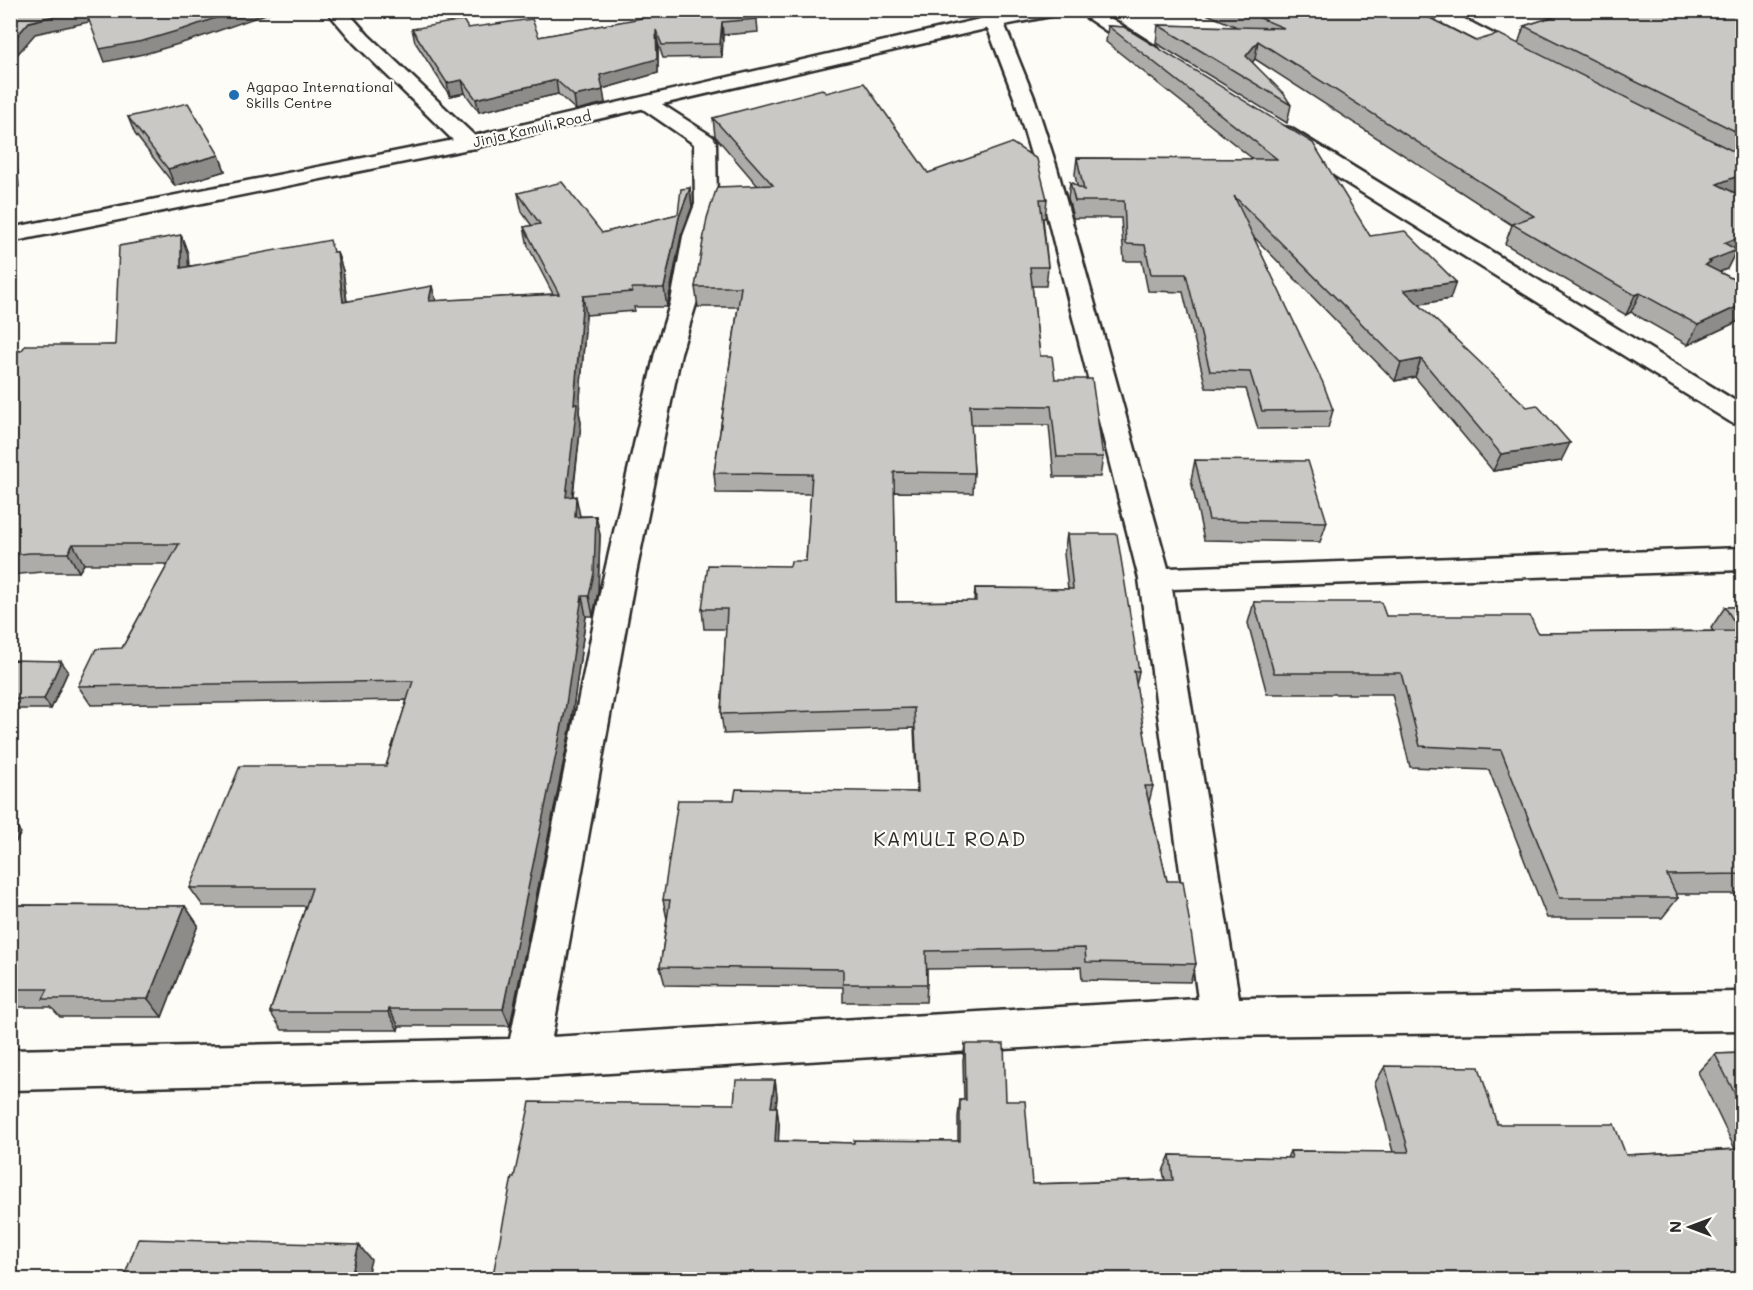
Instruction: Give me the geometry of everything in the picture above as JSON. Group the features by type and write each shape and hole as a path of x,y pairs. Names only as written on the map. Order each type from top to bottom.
{"street":[{"path":"335,10 361,39 470,142"},
{"name":"Jinja Kamuli Road","path":"10,235 470,142 647,103 994,21 1051,10"},
{"path":"1084,10 1165,60"},
{"path":"1432,10 1546,68"},
{"path":"994,21 1025,100 1046,168 1155,579 1221,1017"},
{"path":"527,1058 616,588 668,353 684,302 695,236 706,204 705,142 647,103"},
{"path":"1266,123 1743,417"},
{"path":"1155,579 1743,560"},
{"path":"10,1070 527,1058 1221,1017 1743,1011"}],"building":[{"path":"10,10 80,10 29,22 10,44"},
{"path":"85,10 238,10 143,41 100,49"},
{"path":"652,10 756,10 757,19 722,22 720,44 662,45 656,30 657,59 600,75 603,90 574,96 556,80 476,99 462,80 447,83 412,29 463,20 468,28 532,19 539,37 653,16"},
{"path":"1241,10 1414,10 1475,41 1499,34 1743,156 1743,174 1717,184 1743,197 1743,236 1724,243 1737,250 1709,261 1711,262 1705,265 1743,284 1743,304 1698,325 1640,293 1635,295 1512,224 1534,216 1258,41 1246,56 1284,94 1291,105 1158,25 1284,28"},
{"path":"1574,10 1743,10 1743,135 1524,26"},
{"path":"1108,26 1124,27 1313,143 1370,236 1405,231 1456,282 1404,290 1527,407 1537,405 1570,443 1501,454 1421,359 1401,363 1234,196 1323,383 1333,410 1262,411 1250,372 1210,371 1186,274 1151,274 1145,245 1126,244 1124,201 1075,201 1070,182 1084,190 1077,158 1277,159"},
{"path":"864,83 928,173 1012,143 1037,159 1047,199 1040,199 1048,267 1030,267 1040,356 1052,356 1055,379 1092,379 1103,457 1057,457 1051,406 970,405 974,473 894,472 896,602 976,601 975,588 1073,589 1067,534 1117,534 1139,671 1134,671 1153,786 1145,786 1167,881 1183,881 1196,964 1086,962 1085,948 926,951 927,984 843,984 843,969 660,967 670,900 663,900 678,800 734,800 736,789 918,792 914,708 721,714 727,609 702,609 708,565 790,566 791,561 806,561 812,474 714,473 741,287 695,287 707,218 717,187 773,185 713,118 822,89 826,93"},
{"path":"188,103 219,155 168,169 128,117"},
{"path":"562,182 602,233 678,214 681,189 690,188 679,217 664,288 632,288 632,292 583,296 574,404 577,404 566,497 576,496 575,517 596,516 594,573 589,596 582,596 565,711 503,1009 270,1012 312,888 190,888 240,766 386,766 413,681 78,686 96,649 122,648 179,544 73,544 68,553 10,555 10,351 21,351 26,345 115,345 119,246 181,235 181,268 330,240 333,252 337,252 343,302 432,286 429,301 559,294 524,227 540,224 518,193"},
{"path":"1195,460 1308,461 1327,522 1209,520"},
{"path":"1254,602 1381,602 1386,616 1530,616 1538,633 1740,631 1725,607 1743,607 1743,874 1667,875 1678,898 1560,898 1501,750 1420,746 1401,673 1274,673"},
{"path":"10,660 61,661 44,699 10,699"},
{"path":"10,905 185,906 148,999 43,999 48,989 10,989"},
{"path":"965,1044 1004,1044 1006,1101 1025,1101 1032,1184 1173,1180 1170,1155 1292,1158 1290,1151 1409,1152 1385,1066 1479,1067 1497,1124 1614,1124 1626,1155 1743,1149 1743,1280 492,1280 512,1177 514,1177 530,1102 734,1104 736,1080 775,1080 771,1107 777,1107 775,1141 854,1143 854,1140 960,1141 960,1100 966,1100"},
{"path":"1743,1053 1743,1110 1715,1054"},
{"path":"138,1239 359,1245 350,1280 123,1280"}],"place":[{"name":"Agapao International Skills Centre","path":"234,95"}],"district":[{"name":"KAMULI ROAD","path":"950,839"}]}
